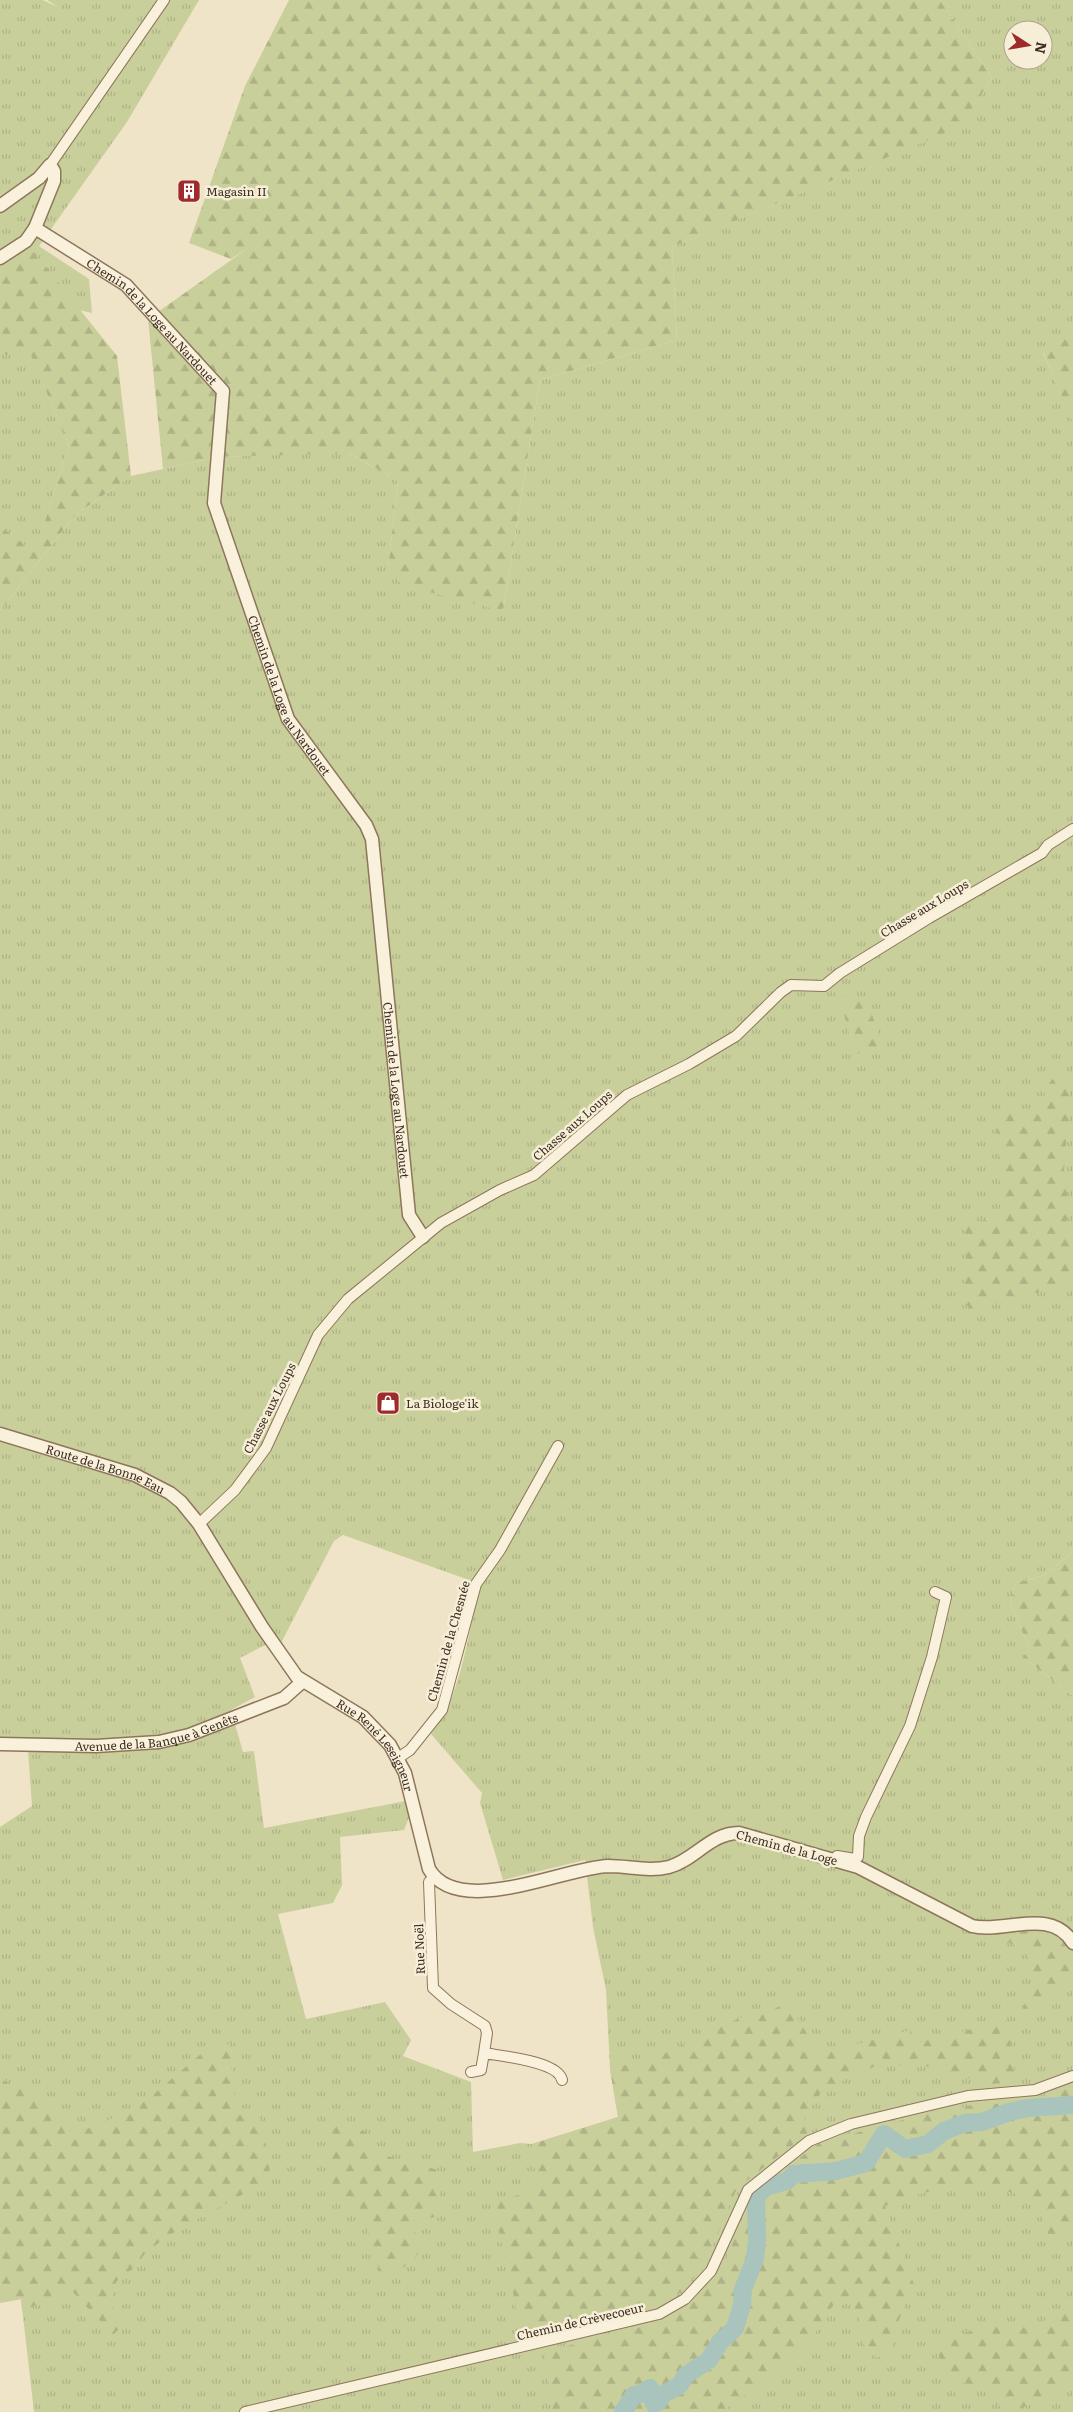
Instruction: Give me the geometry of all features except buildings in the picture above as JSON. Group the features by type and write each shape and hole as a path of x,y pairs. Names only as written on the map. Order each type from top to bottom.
{"street":[{"path":"0,206 39,178 50,165 164,0"},
{"path":"0,258 26,241 35,228 54,181 54,171 50,165"},
{"name":"Chemin de la Loge au Nardouet","path":"35,228 126,286 222,392 214,503 288,719 366,825 372,840 409,1215 423,1237"},
{"name":"Chasse aux Loups","path":"200,1524 235,1490 266,1448 318,1335 348,1299 423,1237 441,1223 500,1190 534,1175 627,1095 722,1046 736,1036 775,997 791,985 824,986 929,918 1042,853 1048,844 1073,829"},
{"name":"Route de la Bonne Eau","path":"0,1434 150,1482 176,1497 200,1524 274,1644"},
{"name":"Chemin de la Chesnée","path":"398,1758 410,1750 442,1710 476,1584 500,1550 558,1446"},
{"path":"828,1857 855,1859 858,1857 859,1836 866,1817 910,1726 932,1657 946,1597 935,1592"},
{"name":"Rue René Leseigneur","path":"274,1644 302,1682 362,1717 384,1737 398,1758 405,1773 429,1869 434,1878"},
{"name":"Avenue de la Banque à Genêts","path":"0,1744 96,1746 159,1742 197,1732 284,1698 302,1682"},
{"name":"Chemin de la Loge","path":"434,1878 456,1889 479,1892 608,1866 662,1868 683,1861 710,1841 732,1833 744,1833 766,1842 828,1857 858,1867 972,1926 984,1929 1022,1923 1044,1924 1055,1928 1073,1943"},
{"name":"Rue Noël","path":"434,1878 430,1882 432,1986 452,2004 485,2026 487,2033 481,2070 471,2072"},
{"path":"484,2053 544,2065 558,2072 562,2080"},
{"name":"Chemin de Crèvecoeur","path":"245,2412 659,2314 685,2299 711,2271 748,2190 808,2141 851,2124 968,2096 1035,2090 1073,2076"}],"green space":[{"path":"0,0 43,0 58,7 47,0 199,0 127,122 39,246 89,279 92,313 0,292"},
{"path":"289,0 940,0 992,78 960,127 672,247 677,340 540,380 503,611 402,585 388,568 398,481 349,453 218,457 163,469 148,319 248,248 231,259 189,243 245,86"},
{"path":"940,0 1073,0 1073,335 1043,353 1073,421 1073,1551 1045,1575 1016,1583 1010,1602 1029,1648 1023,1657 1073,1696 1073,2412 34,2412 21,2299 0,2303 0,1827 32,1806 28,1750 0,1751 0,611 75,515 131,476 218,457 347,452 398,481 388,568 503,611 540,380 677,340 672,247 960,126 992,78","holes":["343,1535 469,1580 479,1589 467,1646 450,1701 431,1734 482,1793 480,1803 503,1880 585,1860 593,1927 606,1990 610,2069 618,2117 532,2144 520,2143 473,2152 471,2082 403,2056 411,2040 385,2002 306,2019 278,1914 333,1903 342,1885 340,1837 404,1830 410,1815 406,1801 264,1828 254,1751 243,1752 231,1710 255,1697 240,1658 267,1644 281,1643 334,1541"]},
{"path":"34,252 117,356 131,476 75,515 0,611 0,526 35,553 69,445 31,355 0,354 0,279"},
{"path":"1073,335 1073,421 1072,421 1043,352"},
{"path":"0,354 31,354 69,445 35,554 0,526"},
{"path":"839,996 866,998 884,1048 855,1054"},
{"path":"1057,1075 1071,1078 1064,1170 1067,1181 1067,1222 1073,1237 1073,1284 970,1309 960,1296 968,1267 964,1226 1001,1216 997,1127 1003,1103 1009,1103 1013,1113 1025,1118 1033,1118 1038,1114 1046,1089"},
{"path":"1073,1551 1073,1696 1023,1657 1029,1648 1010,1602 1016,1583 1045,1575"},
{"path":"1034,1930 1051,1935 1067,1944 1073,1954 1073,1977 1052,1995 1019,2016 1027,1999 1031,1978 1026,1953 1012,1944 991,1936"},
{"path":"788,2002 819,2054 911,2030 913,2044 1007,2020 1016,2080 989,2085 937,2067 880,2064 824,2089 804,2116 807,2134 737,2188 704,2267 681,2292 645,2310 524,2340 492,2202 537,2190 532,2144 618,2117 610,2069 661,2055 744,2016 760,2016"},
{"path":"229,2044 237,2115 258,2116 270,2160 269,2178 161,2241 145,2254 135,2267 117,2281 112,2292 112,2299 119,2329 113,2335 71,2290 22,2311 21,2299 5,2302 0,2272 0,2079 44,2099 59,2110 72,2135 127,2112 148,2099 202,2053"},
{"path":"1073,2087 1073,2225 1057,2239 1049,2237 1040,2214 1032,2202 1014,2193 1002,2190 962,2188 941,2190 906,2198 885,2206 916,2290 907,2301 896,2327 892,2346 878,2358 865,2352 862,2327 852,2303 836,2302 821,2321 809,2347 722,2412 553,2412 545,2352 655,2323 686,2309 719,2276 753,2194 819,2143 910,2118 968,2106 1035,2101"},
{"path":"334,2123 366,2132 376,2153 438,2170 441,2210 436,2217 414,2220 418,2254 411,2262 397,2271 381,2276 365,2220 337,2201 332,2188 328,2154"},
{"path":"1073,2300 1073,2385 1012,2412 1005,2412 984,2388 948,2379 935,2344 995,2323 1014,2330 1044,2321"}],"waterway":[{"path":"623,2412 634,2395 650,2388 654,2404 658,2402 665,2393 679,2386 686,2375 709,2360 720,2342 735,2328 742,2305 743,2289 755,2259 757,2241 756,2200 760,2192 768,2186 787,2181 794,2174 836,2171 866,2163 884,2134 905,2149 928,2144 944,2131 965,2123 982,2122 1009,2112 1028,2108 1073,2105"}],"place":[{"name":"Magasin II","path":"189,191"},
{"name":"La Biologe'ik","path":"388,1403"}]}
